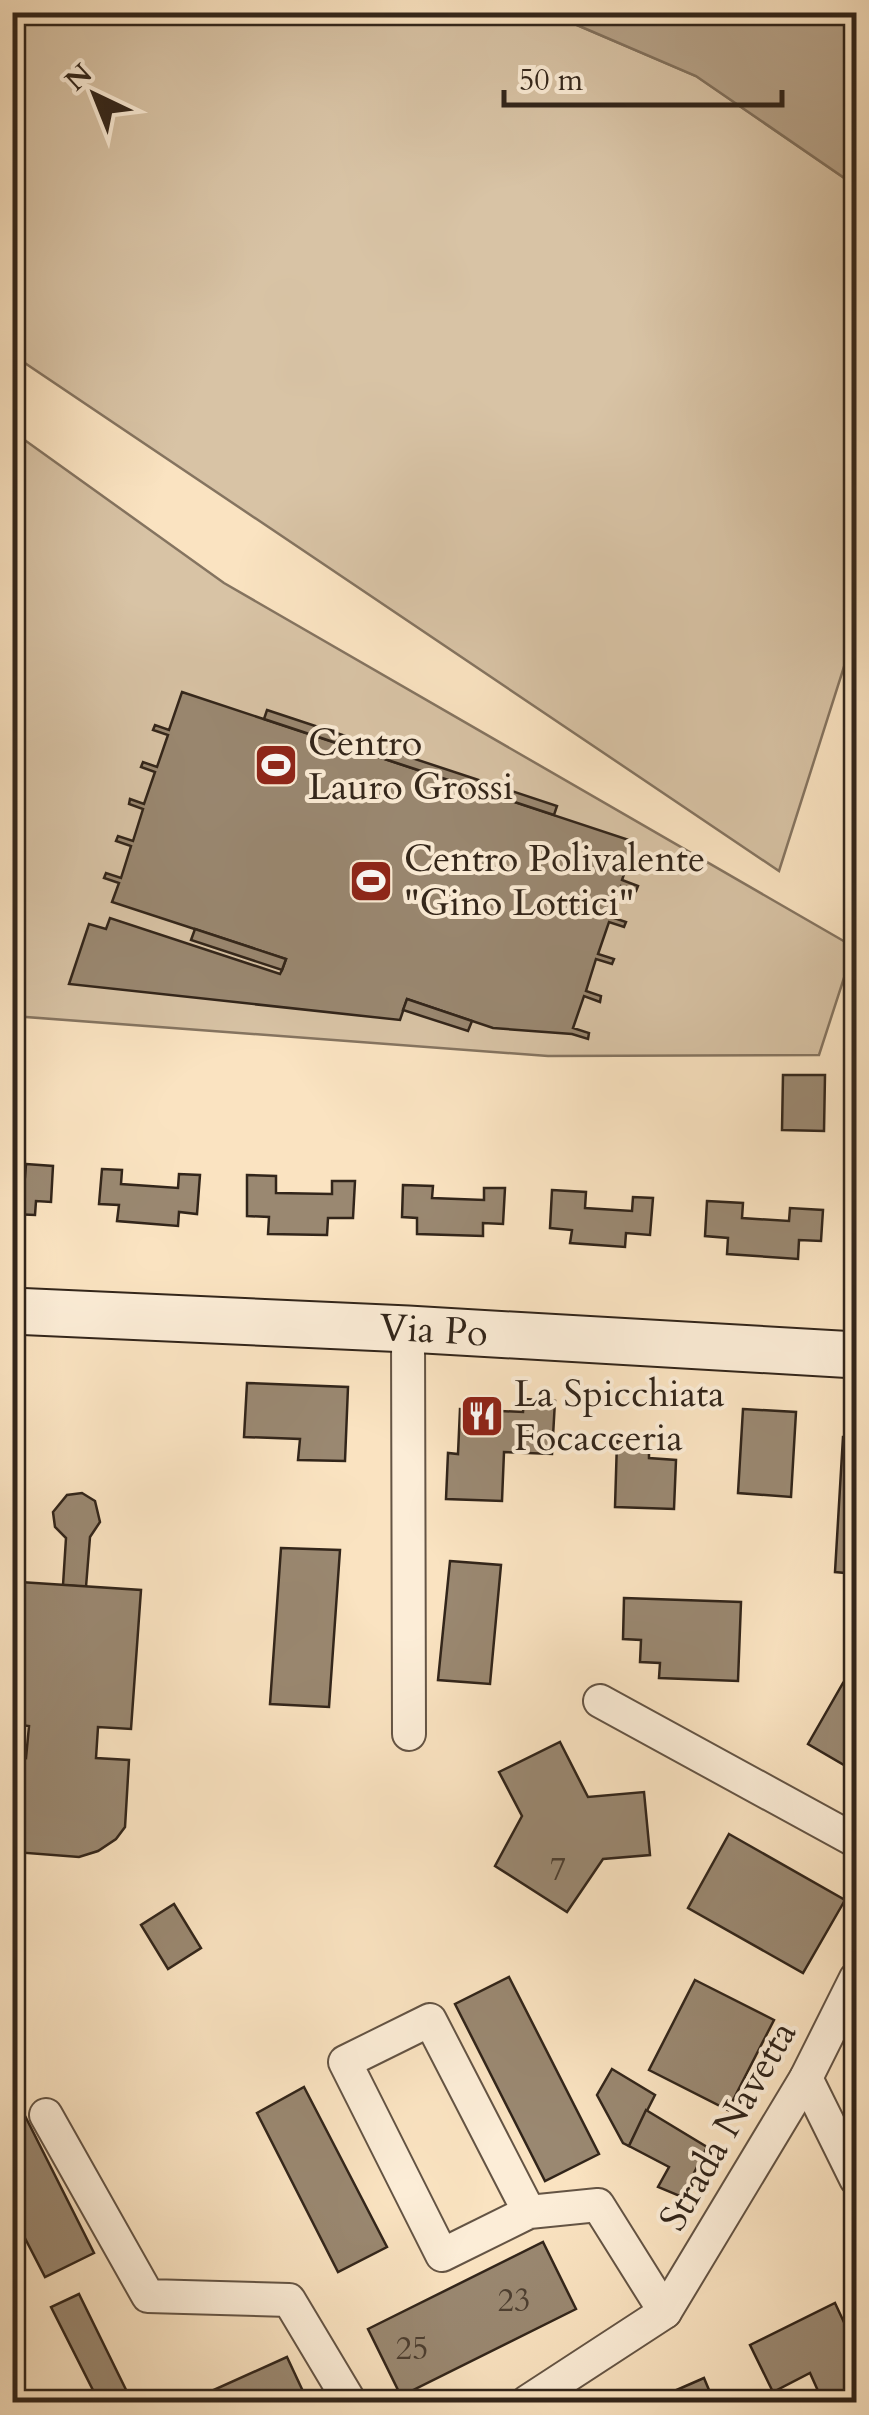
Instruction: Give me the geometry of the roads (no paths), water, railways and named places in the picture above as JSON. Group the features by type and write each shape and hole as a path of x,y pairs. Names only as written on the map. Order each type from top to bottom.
{"street":[{"name":"Via Po","path":"12,1311 856,1355"},
{"path":"408,1329 408,1734"},
{"path":"600,1701 856,1841"},
{"name":"Strada Navetta","path":"528,2402 665,2312 806,2078 856,1978"},
{"name":"Strada Navetta","path":"529,2212 430,2020 345,2062 442,2255 529,2212 598,2205 665,2312"},
{"path":"806,2078 856,2178"},
{"path":"46,2115 148,2296 288,2300 350,2402"}],"place":[{"name":"Centro Lauro Grossi","path":"276,765"},
{"name":"Centro Polivalente \"Gino Lottici\"","path":"371,881"},
{"name":"La Spicchiata Focacceria","path":"482,1416"}]}
